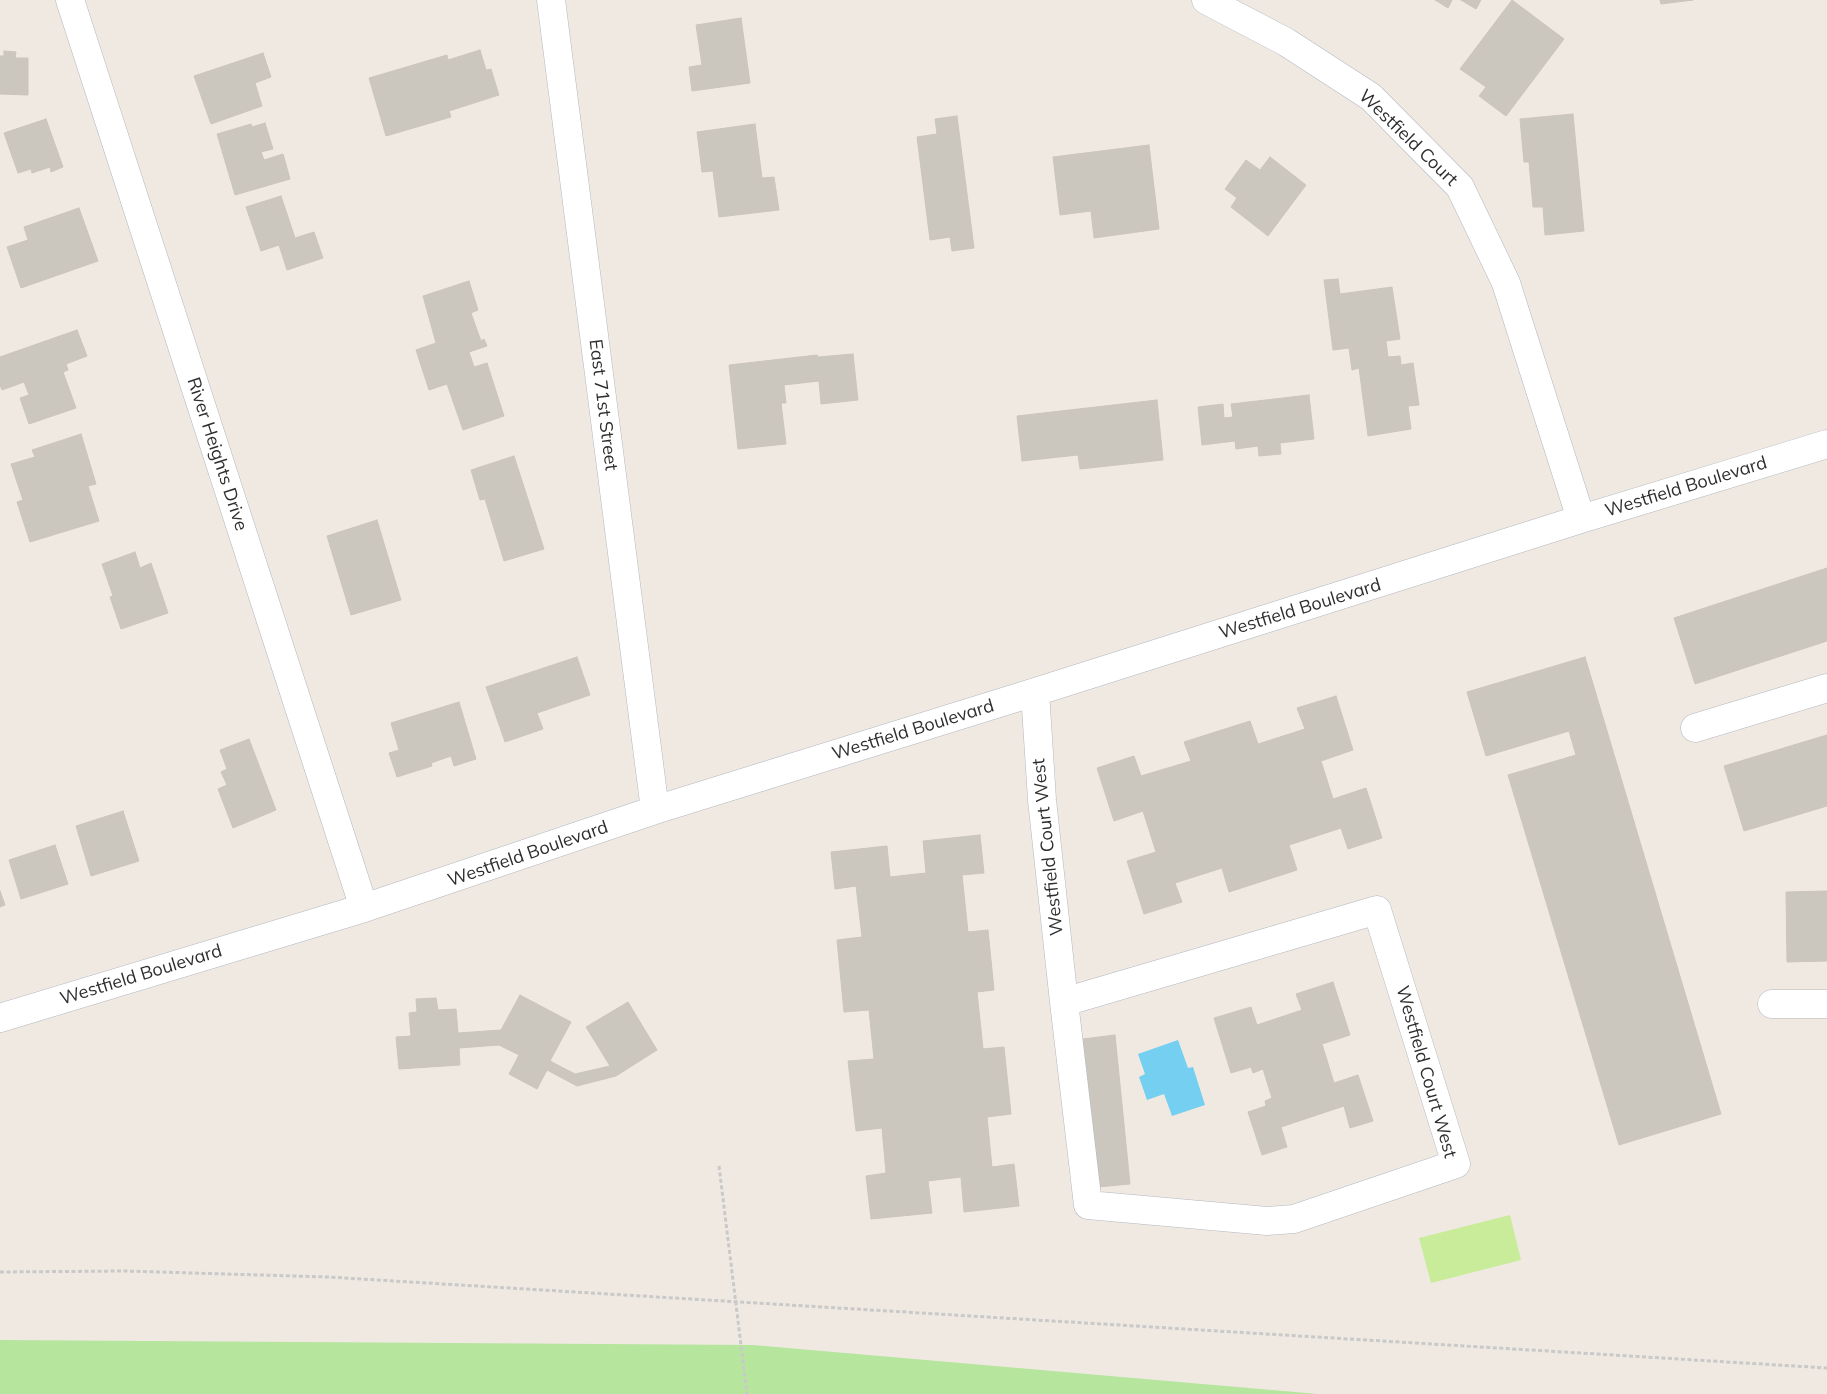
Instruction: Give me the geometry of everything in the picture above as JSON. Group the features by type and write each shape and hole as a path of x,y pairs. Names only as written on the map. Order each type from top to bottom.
{"street":[{"name":"River Heights Drive","path":"70,0 364,908"},
{"name":"East 71st Street","path":"551,0 656,810"},
{"name":"Westfield Court","path":"1206,0 1286,42 1371,97 1460,187 1506,283 1581,519"},
{"name":"Westfield Boulevard","path":"0,1018 364,908 656,810 1581,519 1827,444"},
{"path":"1695,728 1827,688"},
{"name":"Westfield Court West","path":"1035,692 1042,800 1064,1002 1088,1205 1267,1221 1294,1219 1456,1164 1377,910 1064,1002"},
{"path":"1772,1004 1827,1004"}],"path":[{"path":"718,1166 746,1394"},
{"path":"0,1272 125,1271 328,1277 735,1300 1827,1368"}],"green space":[{"path":"1510,1215 1521,1260 1431,1283 1419,1238"},
{"path":"0,1340 753,1345 1318,1394 0,1394"}],"water":[{"path":"1178,1040 1188,1068 1193,1067 1205,1105 1172,1116 1164,1094 1147,1100 1139,1077 1145,1074 1138,1054"}],"building":[{"path":"1435,0 1452,0 1448,8"},
{"path":"1461,0 1481,0 1476,9"},
{"path":"1512,0 1564,39 1506,116 1479,96 1486,87 1460,69"},
{"path":"1660,0 1693,0 1661,4"},
{"path":"741,18 750,83 692,91 689,67 702,65 696,25"},
{"path":"480,50 486,70 491,69 499,95 449,111 451,117 386,136 369,78 447,55 448,60"},
{"path":"4,51 16,52 15,58 28,58 28,95 0,94 0,56 4,56"},
{"path":"263,53 271,77 255,83 262,106 211,124 194,76"},
{"path":"1573,114 1584,231 1545,235 1543,207 1533,207 1529,162 1524,162 1520,119"},
{"path":"957,116 974,248 952,251 950,237 930,240 917,137 937,134 935,119"},
{"path":"46,119 63,167 51,172 50,167 32,173 31,169 18,173 4,133"},
{"path":"265,123 273,149 261,152 264,160 283,154 290,179 235,195 217,134 251,124 252,127"},
{"path":"755,124 762,178 774,177 779,210 719,217 713,171 702,172 697,132"},
{"path":"1149,145 1159,229 1094,238 1091,211 1060,215 1053,157"},
{"path":"1270,157 1306,185 1268,236 1231,207 1237,198 1225,189 1246,160 1260,170"},
{"path":"281,196 295,238 314,232 323,258 287,270 279,245 261,251 246,207"},
{"path":"79,208 98,261 21,288 7,247 28,240 24,227"},
{"path":"1338,279 1340,294 1392,287 1400,339 1386,341 1388,357 1400,356 1401,365 1413,363 1419,405 1408,406 1411,429 1368,436 1359,368 1352,370 1349,348 1333,350 1324,280"},
{"path":"469,281 478,310 471,313 481,341 484,339 487,346 469,352 474,367 487,363 504,416 463,430 447,384 429,390 416,350 436,343 423,296"},
{"path":"77,330 87,356 66,364 68,370 63,372 76,408 29,424 20,398 29,395 24,382 2,390 0,385 0,357"},
{"path":"853,354 858,400 821,404 819,381 784,385 786,403 781,403 786,444 738,449 729,365 817,355 818,357"},
{"path":"1309,395 1314,439 1280,443 1281,454 1259,456 1258,446 1236,449 1235,441 1202,445 1198,407 1223,404 1224,418 1233,417 1231,404"},
{"path":"1157,400 1163,460 1080,469 1078,455 1022,461 1017,416"},
{"path":"81,434 96,484 88,486 99,521 30,542 17,502 23,500 11,464 35,457 32,450"},
{"path":"514,456 544,549 504,561 485,499 480,500 471,470"},
{"path":"377,520 401,600 351,615 327,536"},
{"path":"135,552 140,568 151,563 168,613 121,629 110,597 113,596 102,564"},
{"path":"1827,568 1827,641 1695,684 1674,618"},
{"path":"577,657 590,695 537,713 543,729 505,742 486,687"},
{"path":"1585,657 1721,1114 1619,1145 1508,775 1576,755 1569,731 1486,756 1467,692"},
{"path":"1336,696 1353,750 1321,761 1333,799 1366,788 1382,838 1348,849 1341,828 1289,845 1297,870 1229,892 1222,868 1175,883 1182,902 1144,914 1127,861 1156,852 1143,811 1114,821 1097,768 1134,756 1141,776 1191,761 1184,742 1250,721 1258,744 1305,729 1297,708"},
{"path":"459,702 476,759 454,766 451,756 431,763 432,766 397,777 389,753 399,750 391,723"},
{"path":"1827,735 1827,806 1744,831 1724,766"},
{"path":"249,739 276,810 233,828 218,789 227,785 221,772 227,769 220,750"},
{"path":"123,811 139,861 91,876 76,826"},
{"path":"980,835 984,873 962,875 968,932 988,930 994,990 977,992 983,1049 1004,1047 1011,1114 987,1117 992,1167 1014,1164 1019,1206 964,1212 961,1177 928,1181 932,1213 871,1219 866,1176 886,1173 882,1128 856,1131 848,1061 874,1059 869,1010 844,1012 837,940 862,937 856,886 835,889 831,852 887,846 890,877 926,873 923,841"},
{"path":"55,845 68,884 21,899 9,860"},
{"path":"0,891 5,905 0,907"},
{"path":"1827,891 1827,961 1787,962 1786,892"},
{"path":"1333,982 1350,1035 1322,1044 1334,1083 1358,1075 1373,1121 1350,1128 1344,1106 1281,1127 1287,1147 1262,1155 1248,1112 1266,1106 1265,1101 1272,1098 1263,1069 1253,1073 1251,1067 1231,1073 1214,1018 1251,1007 1257,1025 1302,1010 1296,994"},
{"path":"520,995 571,1022 550,1061 575,1074 610,1066 586,1027 628,1002 657,1050 616,1076 577,1086 547,1070 537,1089 509,1074 519,1055 499,1045 459,1048 460,1065 399,1069 396,1037 411,1036 409,1013 417,1012 416,999 436,998 438,1010 456,1009 458,1033 501,1030"},
{"path":"1115,1035 1130,1184 1098,1187 1083,1039"}]}
